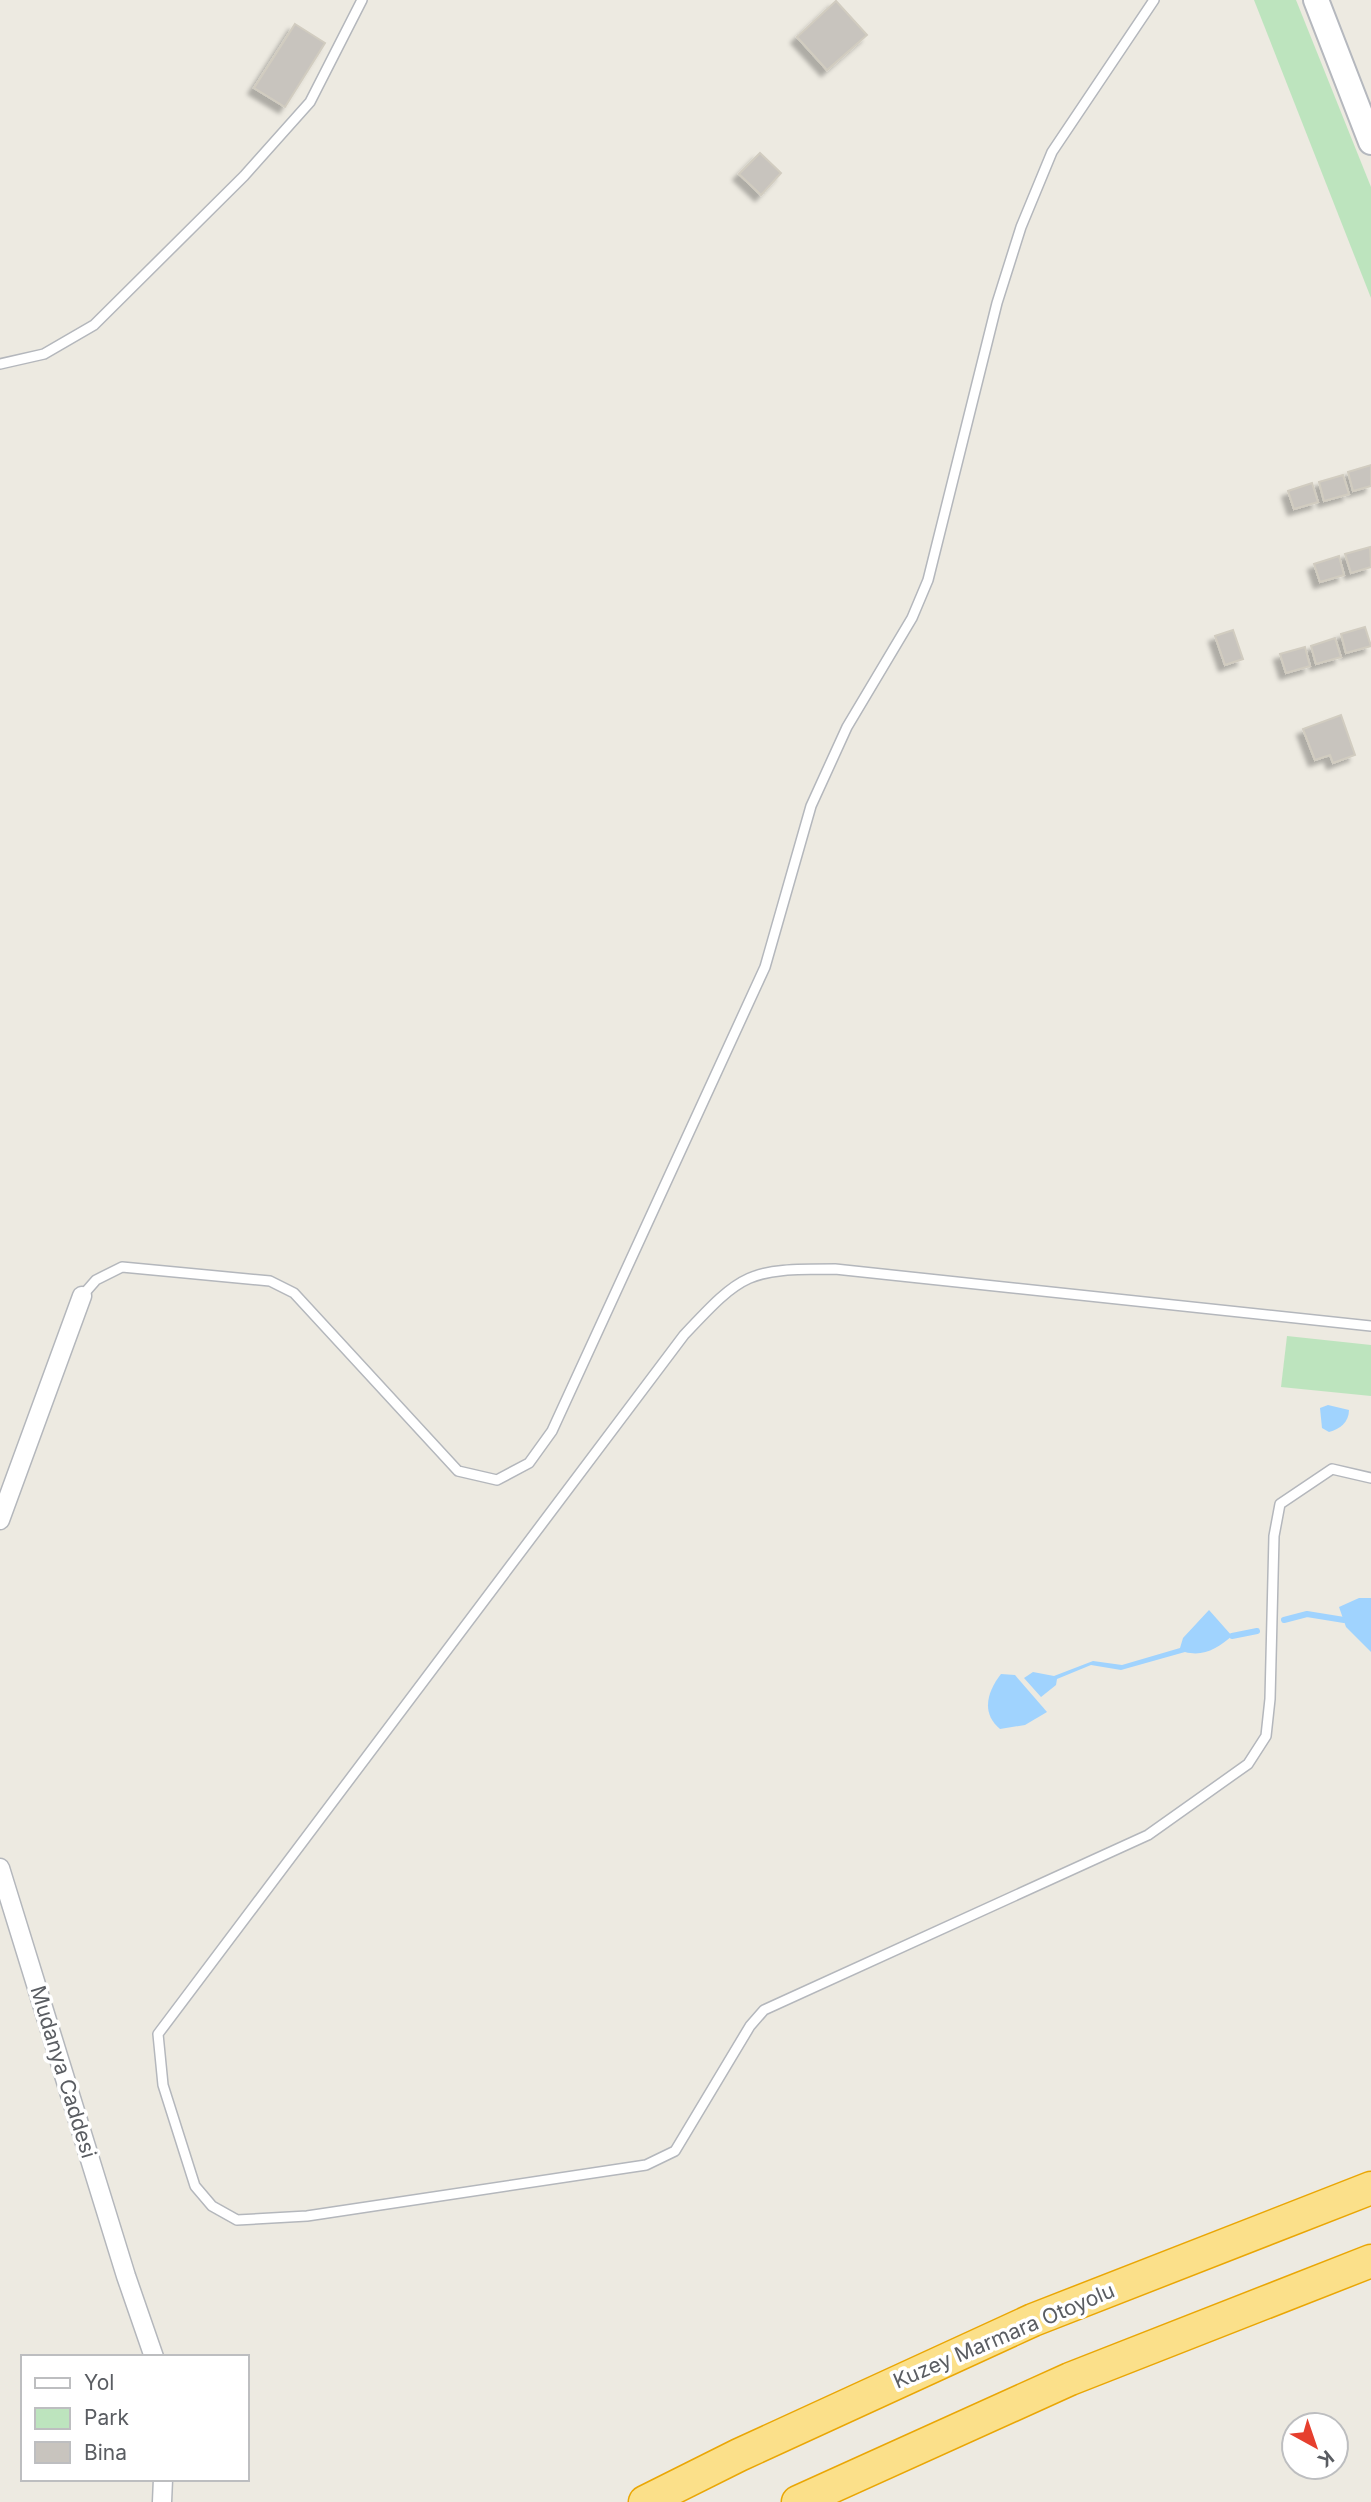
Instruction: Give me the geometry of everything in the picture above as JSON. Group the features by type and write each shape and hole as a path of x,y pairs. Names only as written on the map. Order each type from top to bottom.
{"highway":[{"name":"Kuzey Marmara Otoyolu","path":"645,2502 739,2455 1033,2320 1371,2188"},
{"path":"798,2502 1070,2379 1371,2261"}],"street":[{"path":"1316,0 1371,142"},
{"path":"0,1520 82,1296"},
{"name":"Mudanya Caddesi","path":"0,1868 126,2276 153,2355"},
{"path":"162,2502 163,2481"}],"lane":[{"path":"0,364 44,354 94,325 244,176 310,102 362,0"},
{"path":"82,1296 96,1280 122,1267 270,1281 294,1293 458,1471 497,1480 529,1462 552,1431 765,967 811,806 846,727 912,618 928,580 997,303 1021,226 1052,152 1154,0"},
{"path":"1371,1326 835,1269 779,1269 756,1274 727,1289 684,1335 158,2034 163,2085 195,2186 212,2206 237,2220 307,2216 646,2165 676,2151 750,2026 764,2010 1148,1835 1248,1764 1266,1736 1270,1699 1274,1536 1280,1504 1332,1469 1371,1478"}],"green space":[{"path":"1254,0 1296,0 1371,187 1371,298"},
{"path":"1287,1336 1371,1345 1371,1396 1281,1387"}],"water":[{"path":"1328,1405 1349,1410 1343,1424 1329,1432 1322,1428 1320,1408"},
{"path":"1359,1598 1371,1598 1371,1652 1346,1627 1339,1607"},
{"path":"1209,1610 1232,1636 1210,1650 1185,1652 1121,1670 1091,1665 1057,1679 1056,1685 1041,1697 1024,1678 1033,1672 1054,1676 1093,1661 1122,1665 1180,1648 1183,1638"},
{"path":"1001,1674 1015,1675 1047,1712 1025,1725 1000,1729 990,1716 988,1702 992,1688"}],"building":[{"path":"836,1 867,35 827,70 797,37"},
{"path":"295,24 325,43 285,107 254,88"},
{"path":"760,153 781,173 761,195 739,174"},
{"path":"1371,465 1371,486 1353,491 1348,472"},
{"path":"1343,475 1349,494 1324,501 1319,482"},
{"path":"1312,483 1318,502 1294,509 1288,491"},
{"path":"1370,547 1371,567 1351,573 1345,554"},
{"path":"1339,556 1344,575 1320,582 1314,564"},
{"path":"1365,627 1371,646 1346,653 1341,634"},
{"path":"1233,630 1243,659 1225,665 1215,636"},
{"path":"1335,638 1341,657 1316,664 1311,646"},
{"path":"1305,647 1310,666 1286,673 1280,654"},
{"path":"1341,715 1355,755 1333,763 1330,755 1315,760 1303,729"}],"waterway":[{"path":"1284,1620 1307,1614 1344,1620"},
{"path":"1232,1636 1257,1631"}]}
